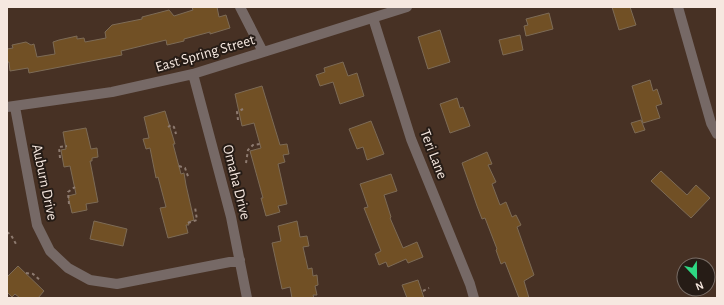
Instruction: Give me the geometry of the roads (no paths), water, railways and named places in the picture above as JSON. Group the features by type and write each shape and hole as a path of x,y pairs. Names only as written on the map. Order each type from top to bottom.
{"street":[{"path":"240,7 263,52"},
{"name":"East Spring Street","path":"11,107 112,92 193,74 407,7"},
{"path":"678,7 711,123 717,134"},
{"name":"Teri Lane","path":"373,18 411,139 470,284 474,298"},
{"name":"Omaha Drive","path":"193,74 231,217 247,298"},
{"name":"Auburn Drive","path":"11,107 37,225 50,251 68,268 90,280 117,284 240,260"}]}
